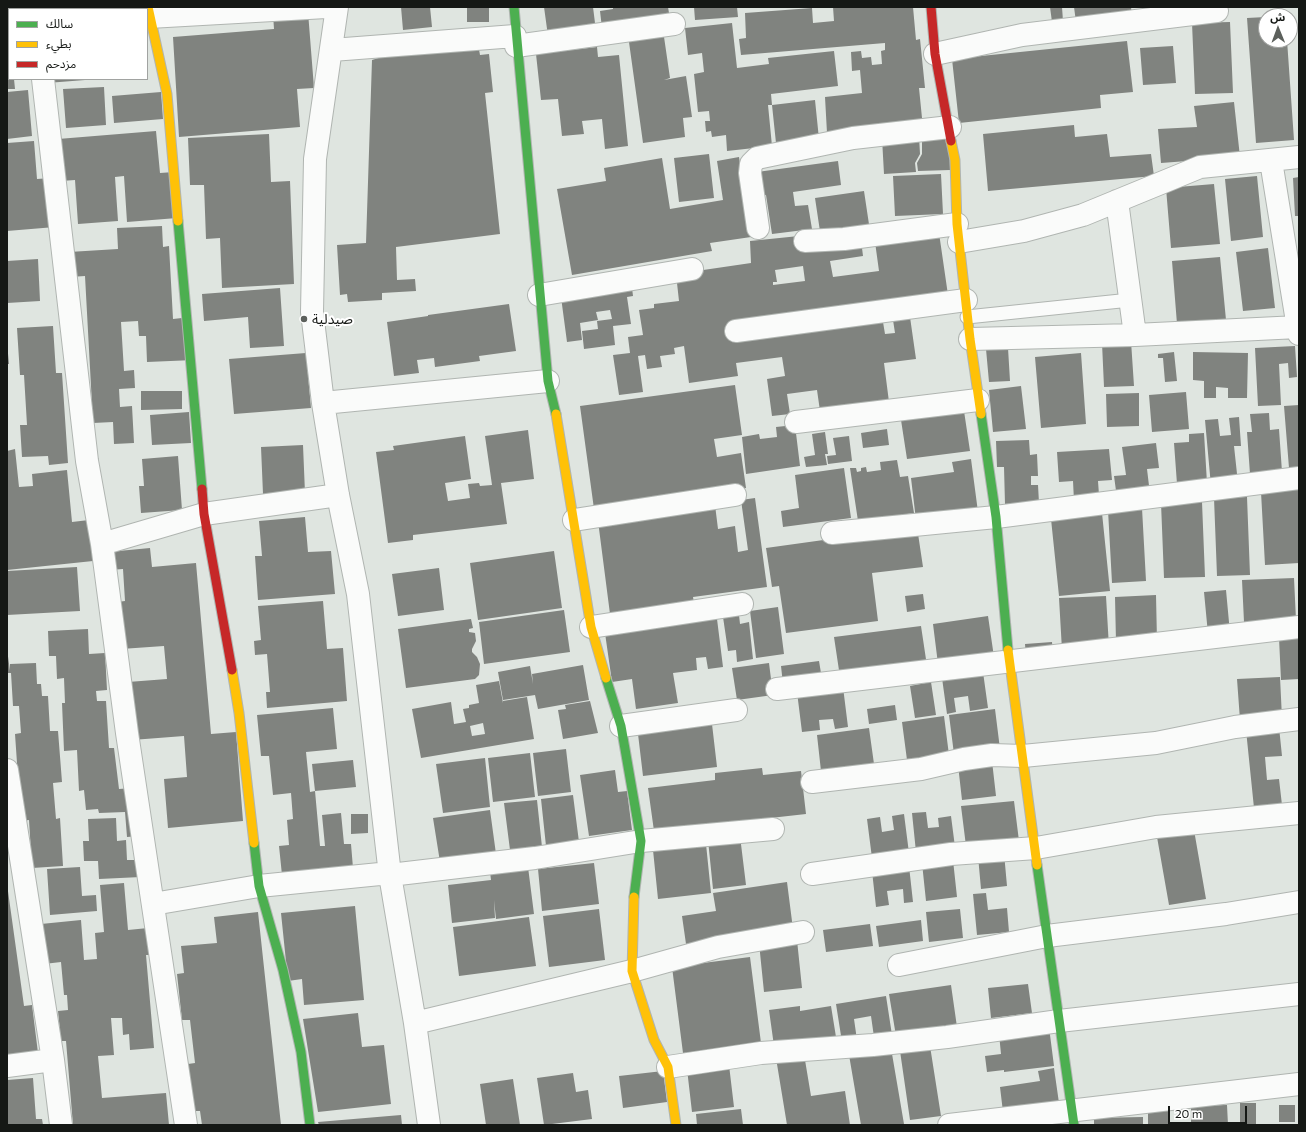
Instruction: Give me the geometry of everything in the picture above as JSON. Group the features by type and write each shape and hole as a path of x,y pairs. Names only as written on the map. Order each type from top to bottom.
{"street":[{"path":"310,1125 301,1052 283,970 259,886 239,713 204,514 166,94 149,12 326,7"},
{"path":"337,7 332,50 315,159 312,312 323,403 338,495 358,594 390,874 415,1023 429,1125"},
{"path":"514,7 548,381 555,406 590,627 621,726 641,841 634,893 632,971 654,1040 668,1067 676,1125"},
{"path":"931,7 935,54 950,127 955,160 958,233 966,309 996,517 1009,662 1073,1118"},
{"path":"935,54 1022,36 1217,11"},
{"path":"332,50 516,41 674,24"},
{"path":"43,80 87,461 102,544 127,733 186,1125"},
{"path":"758,228 750,173 751,164 757,158 853,138 950,127"},
{"path":"805,241 1024,231 1056,223 1118,201 1200,167 1299,157"},
{"path":"970,339 1298,330 1271,161"},
{"path":"1118,201 1135,335"},
{"path":"539,295 692,269"},
{"path":"736,332 966,309"},
{"path":"323,403 548,381"},
{"path":"796,422 978,400"},
{"path":"832,533 996,517 1299,478"},
{"path":"102,544 204,514 338,495"},
{"path":"574,520 735,495"},
{"path":"590,627 742,604"},
{"path":"777,689 1299,627"},
{"path":"621,726 736,710"},
{"path":"812,782 921,769 964,758 992,755 1023,756 1156,743 1235,727 1299,718"},
{"path":"7,770 53,1060 61,1125"},
{"path":"812,874 951,854 1036,848 1156,827 1299,813"},
{"path":"153,904 259,886 390,874 536,858 641,841 773,829"},
{"path":"898,965 1047,936 1226,914 1299,902"},
{"path":"415,1023 632,971 718,947 803,932"},
{"path":"668,1067 761,1053 873,1045 1059,1021 1299,994"},
{"path":"7,1066 53,1060"},
{"path":"949,1125 1073,1118 1299,1084"}],"lane":[{"path":"966,309 1130,300"}],"building":[{"path":"37,7 122,7 122,8"},
{"path":"401,7 430,7 432,27 403,30"},
{"path":"467,7 489,7 489,22 467,22"},
{"path":"544,7 593,7 596,31 548,36"},
{"path":"613,7 668,7 670,19 602,28 600,11 613,9"},
{"path":"694,7 737,7 738,17 695,20"},
{"path":"833,7 913,7 916,40 920,39 925,88 919,88 923,128 827,133 825,97 862,93 860,70 852,71 851,52 861,51 862,58 871,57 872,65 882,64 881,51 885,50 885,43 741,55 739,39 746,38 745,13 812,8 813,23 834,21"},
{"path":"1050,7 1062,7 1063,21 1052,22"},
{"path":"1074,7 1131,7 1132,16 1076,22"},
{"path":"308,12 314,88 297,89 300,127 179,137 173,37 274,29 273,14"},
{"path":"1258,17 1258,48 1288,48 1294,140 1256,143 1247,18"},
{"path":"7,20 8,20 8,43"},
{"path":"1230,22 1233,93 1195,94 1192,23"},
{"path":"732,23 737,68 769,64 768,58 834,51 838,86 771,94 772,105 768,105 772,146 727,151 726,135 712,137 711,131 706,132 705,121 710,121 709,111 698,112 694,74 704,72 702,53 688,55 685,28"},
{"path":"663,30 670,78 664,80 686,76 692,117 683,118 685,137 643,143 628,35"},
{"path":"1127,41 1133,92 1100,95 1101,108 959,123 952,59"},
{"path":"478,44 480,55 489,54 493,92 485,93 500,234 396,247 397,280 415,279 416,291 382,293 382,300 348,302 347,294 340,295 337,245 366,243 372,60 395,53"},
{"path":"1173,46 1176,83 1143,85 1140,48"},
{"path":"597,47 598,57 619,55 628,146 605,149 602,119 582,121 584,134 562,136 558,99 541,100 536,54"},
{"path":"8,49 8,80 14,80 15,89 7,89"},
{"path":"47,80 85,80 47,83"},
{"path":"104,87 106,125 66,128 63,89"},
{"path":"28,90 32,136 7,139 7,92"},
{"path":"161,92 163,119 114,123 112,96"},
{"path":"815,100 819,139 776,143 772,105"},
{"path":"1234,102 1240,157 1161,163 1158,129 1197,127 1194,106"},
{"path":"1074,125 1075,137 1107,134 1110,157 1151,154 1154,176 988,191 983,134"},
{"path":"156,131 160,173 174,172 177,218 127,222 124,176 115,177 118,221 78,224 75,180 61,181 58,139"},
{"path":"269,134 271,182 290,181 294,284 222,288 220,238 206,239 204,185 190,185 188,138"},
{"path":"919,136 920,154 915,163 916,172 884,174 882,138"},
{"path":"949,136 950,170 918,171 917,163 922,154 922,137"},
{"path":"34,141 37,179 51,178 55,227 7,231 7,143"},
{"path":"709,154 714,198 679,202 674,158"},
{"path":"739,157 751,237 710,243 712,251 572,275 557,189 606,181 604,168 662,158 670,209 723,200 717,161"},
{"path":"838,161 841,185 793,192 795,206 808,205 812,229 772,234 766,195 760,196 757,172"},
{"path":"941,174 943,214 895,216 893,176"},
{"path":"1257,176 1263,237 1231,241 1225,179"},
{"path":"1299,177 1299,216 1295,216 1293,178"},
{"path":"1214,184 1220,244 1171,248 1166,188"},
{"path":"864,191 870,231 821,238 815,198"},
{"path":"162,226 163,247 169,246 173,319 182,318 194,360 147,362 146,336 139,336 138,321 121,322 124,371 134,370 135,388 119,389 120,407 132,406 134,443 114,444 113,422 93,423 85,276 70,277 69,252 118,249 117,228"},
{"path":"939,233 948,295 779,336 883,322 885,334 895,333 893,320 910,317 916,359 884,363 889,402 820,411 817,390 787,394 790,414 772,416 767,379 785,376 782,357 736,363 738,376 689,383 684,346 674,348 675,354 660,356 662,367 647,369 645,355 638,356 643,392 619,395 613,355 630,353 628,337 643,335 639,310 654,308 654,304 679,301 676,274 751,263 750,241 799,236 861,240 863,256 830,261 833,277 879,271 875,242","holes":["803,266 805,281 773,285 773,282 777,282 775,270"]},
{"path":"1268,248 1275,308 1243,311 1236,252"},
{"path":"1220,257 1226,320 1177,324 1172,261"},
{"path":"38,259 40,301 7,303 7,261"},
{"path":"280,288 284,346 250,348 248,317 204,321 202,294"},
{"path":"632,288 633,296 627,297 631,324 613,326 615,345 584,349 582,331 598,329 597,321 612,319 610,310 596,312 598,320 580,323 582,340 567,342 561,297"},
{"path":"509,304 516,351 479,356 480,361 435,367 434,358 417,360 419,373 394,376 387,322"},
{"path":"53,326 56,373 62,373 68,463 49,465 48,456 22,457 20,425 27,425 24,375 20,375 17,328"},
{"path":"1131,341 1134,386 1104,387 1102,343"},
{"path":"7,343 9,364 7,364"},
{"path":"1295,346 1297,377 1289,378 1288,363 1279,364 1281,405 1258,406 1255,348"},
{"path":"1008,348 1010,381 989,382 986,349"},
{"path":"1174,352 1177,381 1165,382 1163,358 1158,358 1158,354"},
{"path":"1193,352 1248,353 1247,398 1228,398 1228,388 1216,387 1216,398 1204,398 1204,381 1193,380"},
{"path":"306,353 311,408 234,414 229,359"},
{"path":"1081,353 1086,424 1041,428 1035,357"},
{"path":"735,385 742,435 714,439 717,457 741,453 746,488 594,509 580,406"},
{"path":"1021,386 1026,429 993,432 989,390"},
{"path":"141,391 182,391 182,409 141,410"},
{"path":"1186,392 1189,429 1152,432 1149,395"},
{"path":"1139,393 1139,426 1107,427 1106,394"},
{"path":"1299,405 1299,467 1289,468 1284,406"},
{"path":"964,411 970,451 907,459 901,420"},
{"path":"189,412 191,443 152,445 150,415"},
{"path":"1269,413 1270,430 1279,429 1282,472 1250,474 1247,432 1252,432 1250,414"},
{"path":"1239,417 1241,446 1234,446 1238,483 1211,486 1205,420 1218,419 1220,436 1231,435 1229,418"},
{"path":"795,425 800,466 746,474 742,437 759,434 760,439 777,437 776,427"},
{"path":"887,429 889,445 863,448 861,433"},
{"path":"528,430 534,479 501,483 507,524 413,535 413,540 388,543 376,452 394,450 393,446 465,436 471,479 445,483 448,501 470,498 468,484 479,483 480,486 492,485 485,436"},
{"path":"825,432 828,454 825,454 827,465 806,467 804,457 815,455 812,434"},
{"path":"1204,433 1207,483 1177,484 1174,443 1189,442 1189,434"},
{"path":"849,436 852,461 828,464 827,456 836,455 833,438"},
{"path":"1029,440 1030,455 1037,454 1038,476 1031,476 1031,485 1038,485 1039,503 1005,504 1004,467 997,467 996,441"},
{"path":"1156,443 1159,468 1147,469 1150,494 1117,498 1114,476 1126,475 1122,447"},
{"path":"303,445 305,493 263,494 261,447"},
{"path":"15,449 19,487 33,486 32,474 67,470 72,522 89,520 93,561 7,570 7,451"},
{"path":"1109,449 1112,480 1098,481 1099,495 1074,501 1073,481 1059,482 1057,452"},
{"path":"178,456 182,510 141,513 139,486 144,486 142,459"},
{"path":"971,459 978,512 916,520 911,478 954,472 952,462"},
{"path":"897,460 900,477 908,476 914,513 858,521 850,468 856,468 857,472 861,471 861,468 866,467 867,472 881,470 880,462"},
{"path":"844,468 851,518 783,527 781,511 799,508 795,475"},
{"path":"1299,489 1299,563 1265,565 1261,492"},
{"path":"1247,497 1250,575 1217,576 1214,498"},
{"path":"755,498 767,587 693,597 694,603 610,614 598,521 715,505 718,529 735,526 738,552 748,550 741,500"},
{"path":"1202,502 1205,577 1164,578 1161,503"},
{"path":"1142,508 1146,581 1112,583 1108,510"},
{"path":"1102,513 1110,591 1059,596 1051,519"},
{"path":"305,517 308,552 331,551 335,594 258,600 255,556 262,556 259,521"},
{"path":"917,527 923,567 872,573 878,621 786,633 779,586 772,587 766,548"},
{"path":"150,548 152,567 196,563 211,734 236,732 243,821 168,828 164,779 187,777 184,736 132,740 128,682 167,679 164,646 121,649 117,602 125,601 123,569 110,570 108,552"},
{"path":"554,551 562,608 478,620 470,563"},
{"path":"77,567 80,611 7,615 7,571"},
{"path":"439,568 444,610 398,616 392,574"},
{"path":"1294,578 1296,620 1244,622 1242,580"},
{"path":"1226,590 1230,633 1208,634 1204,592"},
{"path":"923,594 925,609 907,612 905,596"},
{"path":"1156,595 1157,641 1116,642 1115,597"},
{"path":"1106,596 1109,647 1062,650 1059,598"},
{"path":"323,601 327,649 343,648 347,701 267,708 266,692 270,692 267,654 255,655 254,641 261,640 258,606"},
{"path":"778,607 784,654 756,658 750,611"},
{"path":"564,610 570,652 484,664 479,622"},
{"path":"739,615 740,624 749,622 753,659 737,662 736,650 728,651 723,617"},
{"path":"988,616 994,657 938,664 933,624"},
{"path":"471,619 473,628 469,629 469,632 475,633 476,641 472,652 477,657 480,664 479,675 475,679 406,688 398,629"},
{"path":"717,619 723,667 708,669 706,657 696,658 697,670 673,673 678,703 636,709 632,679 612,682 605,633"},
{"path":"921,626 927,666 840,677 834,637"},
{"path":"88,629 89,654 105,653 107,690 96,691 97,701 106,701 109,748 114,748 119,789 132,788 139,836 127,837 125,812 99,813 98,809 86,810 84,790 79,791 77,750 64,751 62,703 65,703 64,678 57,679 56,656 49,656 48,631"},
{"path":"1299,637 1299,679 1281,680 1279,638"},
{"path":"1052,642 1053,655 1026,657 1025,644"},
{"path":"7,649 10,671 10,664 36,663 37,684 41,684 42,696 48,696 50,731 58,731 62,782 53,783 56,819 60,818 63,866 32,868 29,820 21,821 15,734 21,733 19,706 13,706 11,673 7,673"},
{"path":"819,661 822,679 783,684 781,666"},
{"path":"769,663 773,695 737,700 732,668"},
{"path":"583,665 589,700 538,709 535,695 503,700 498,672 530,666 533,684 532,674"},
{"path":"983,672 988,708 970,711 968,696 954,698 956,712 947,714 942,678"},
{"path":"1280,677 1282,718 1240,720 1237,679"},
{"path":"499,681 503,703 503,701 527,697 534,739 421,758 412,709 451,702 454,724 466,722 463,709 469,708 469,705 479,703 476,685","holes":["483,723 485,734 472,736 470,726"]},
{"path":"931,682 936,715 915,718 910,686"},
{"path":"843,687 848,727 835,729 833,719 819,720 820,730 802,732 797,692"},
{"path":"590,701 598,733 563,739 558,710 566,709 565,705"},
{"path":"895,705 897,720 869,724 867,709"},
{"path":"333,708 337,749 306,752 310,792 315,791 320,846 325,846 322,815 341,813 344,844 351,844 353,868 282,875 279,846 289,845 287,820 293,819 291,793 273,795 269,756 261,756 257,715"},
{"path":"995,709 1000,749 954,754 949,715"},
{"path":"944,716 949,755 907,760 902,722"},
{"path":"712,724 717,767 643,776 638,734"},
{"path":"1279,727 1282,756 1265,757 1267,780 1279,779 1282,805 1254,808 1246,730"},
{"path":"869,728 874,764 821,771 817,735"},
{"path":"566,749 571,792 538,796 533,753"},
{"path":"530,753 535,797 493,802 488,758"},
{"path":"485,758 490,807 443,813 436,764"},
{"path":"353,760 356,787 315,791 312,764"},
{"path":"992,761 996,796 962,800 958,765"},
{"path":"762,768 763,775 801,771 806,814 654,831 648,788 715,780 715,773"},
{"path":"615,770 618,792 627,791 632,830 589,836 580,775"},
{"path":"573,795 579,842 546,846 541,799"},
{"path":"537,800 542,847 510,850 504,803"},
{"path":"1014,801 1019,841 966,846 961,806"},
{"path":"490,810 496,854 440,862 433,818"},
{"path":"926,812 928,828 939,827 938,818 951,816 955,847 916,852 912,813"},
{"path":"351,814 368,814 368,833 351,834"},
{"path":"904,814 909,853 872,858 867,819 880,817 882,832 894,830 892,816"},
{"path":"116,818 117,841 126,840 127,860 141,860 141,877 99,879 98,861 84,861 83,841 89,841 88,819"},
{"path":"1194,830 1206,899 1169,905 1157,837"},
{"path":"740,836 746,885 713,889 708,840"},
{"path":"706,844 711,893 658,899 653,850"},
{"path":"1004,853 1007,886 981,889 978,856"},
{"path":"953,860 957,897 926,901 922,863"},
{"path":"594,863 599,904 542,911 538,869"},
{"path":"909,866 913,902 904,903 903,889 887,891 889,905 876,907 872,871"},
{"path":"80,867 82,896 96,895 97,911 50,915 47,869"},
{"path":"528,867 534,914 496,919 494,900 495,918 452,923 448,885 491,880 490,872"},
{"path":"787,882 793,929 686,944 682,916 716,911 713,893"},
{"path":"124,883 128,930 148,928 150,955 146,955 154,1048 130,1050 129,1034 123,1035 122,1018 111,1018 114,1055 98,1056 102,1098 166,1093 169,1125 73,1125 66,1041 61,1041 58,1011 68,1010 67,995 64,995 61,962 44,964 41,924 81,920 84,960 97,959 95,933 104,932 100,885"},
{"path":"7,884 24,1006 32,1005 38,1053 7,1057"},
{"path":"986,893 988,910 1007,908 1009,932 977,935 973,894"},
{"path":"355,906 364,1000 304,1005 302,979 288,981 281,913"},
{"path":"599,909 605,960 549,967 543,916"},
{"path":"960,909 963,938 929,942 926,912"},
{"path":"258,912 281,1125 202,1125 200,1111 193,1111 188,1064 195,1063 190,1020 182,1020 177,974 184,973 181,946 217,943 214,917"},
{"path":"529,917 536,966 459,976 453,927"},
{"path":"921,920 923,941 879,947 876,926"},
{"path":"870,924 873,946 826,952 823,930"},
{"path":"797,940 802,988 764,992 759,943"},
{"path":"750,957 761,1043 683,1053 672,967"},
{"path":"1028,984 1032,1013 991,1018 988,988"},
{"path":"951,985 957,1027 896,1036 889,994"},
{"path":"886,996 892,1035 874,1037 871,1016 854,1019 857,1040 842,1042 836,1004"},
{"path":"800,1006 800,1011 831,1006 836,1037 774,1046 769,1010"},
{"path":"358,1013 362,1047 384,1045 391,1104 318,1112 303,1019"},
{"path":"1049,1027 1054,1066 1004,1072 1004,1070 987,1072 985,1056 1001,1054 999,1034"},
{"path":"930,1046 941,1116 910,1120 900,1051"},
{"path":"891,1048 904,1124 861,1125 849,1055"},
{"path":"804,1054 811,1096 845,1091 850,1125 787,1125 776,1058"},
{"path":"729,1065 734,1107 692,1112 687,1069"},
{"path":"1054,1068 1059,1103 1003,1112 1000,1087 1040,1081 1038,1071"},
{"path":"663,1071 667,1102 623,1108 619,1076"},
{"path":"573,1073 576,1092 588,1090 592,1119 544,1125 537,1078"},
{"path":"33,1078 36,1119 42,1119 43,1125 8,1125 7,1080"},
{"path":"513,1079 520,1125 486,1125 480,1084"},
{"path":"1240,1103 1256,1103 1256,1125 1240,1125"},
{"path":"1227,1105 1228,1125 1191,1125 1191,1106"},
{"path":"1279,1105 1295,1105 1295,1122 1279,1122"},
{"path":"741,1109 743,1125 697,1125 696,1114"},
{"path":"1148,1110 1168,1110 1169,1125 1148,1125"},
{"path":"401,1115 402,1125 319,1125 318,1122"},
{"path":"1143,1117 1143,1125 1094,1125 1094,1118"}],"traffic: fast":[{"path":"514,7 548,381 556,414"},
{"path":"178,221 202,489"},
{"path":"981,414 996,517 1008,650"},
{"path":"606,678 621,726 641,841 634,897"},
{"path":"254,843 259,886 283,970 301,1052 310,1125"},
{"path":"1037,865 1074,1125"}],"traffic: slow":[{"path":"148,7 167,94 178,221"},
{"path":"951,141 955,160 957,224 970,339 981,414"},
{"path":"556,414 591,627 606,678"},
{"path":"1008,650 1037,865"},
{"path":"232,670 239,713 254,843"},
{"path":"634,897 632,971 654,1040 668,1067 676,1125"}],"traffic: jam":[{"path":"931,7 935,54 951,141"},
{"path":"202,489 204,514 232,670"}],"place":[{"name":"صيدلية","path":"304,319"}]}
